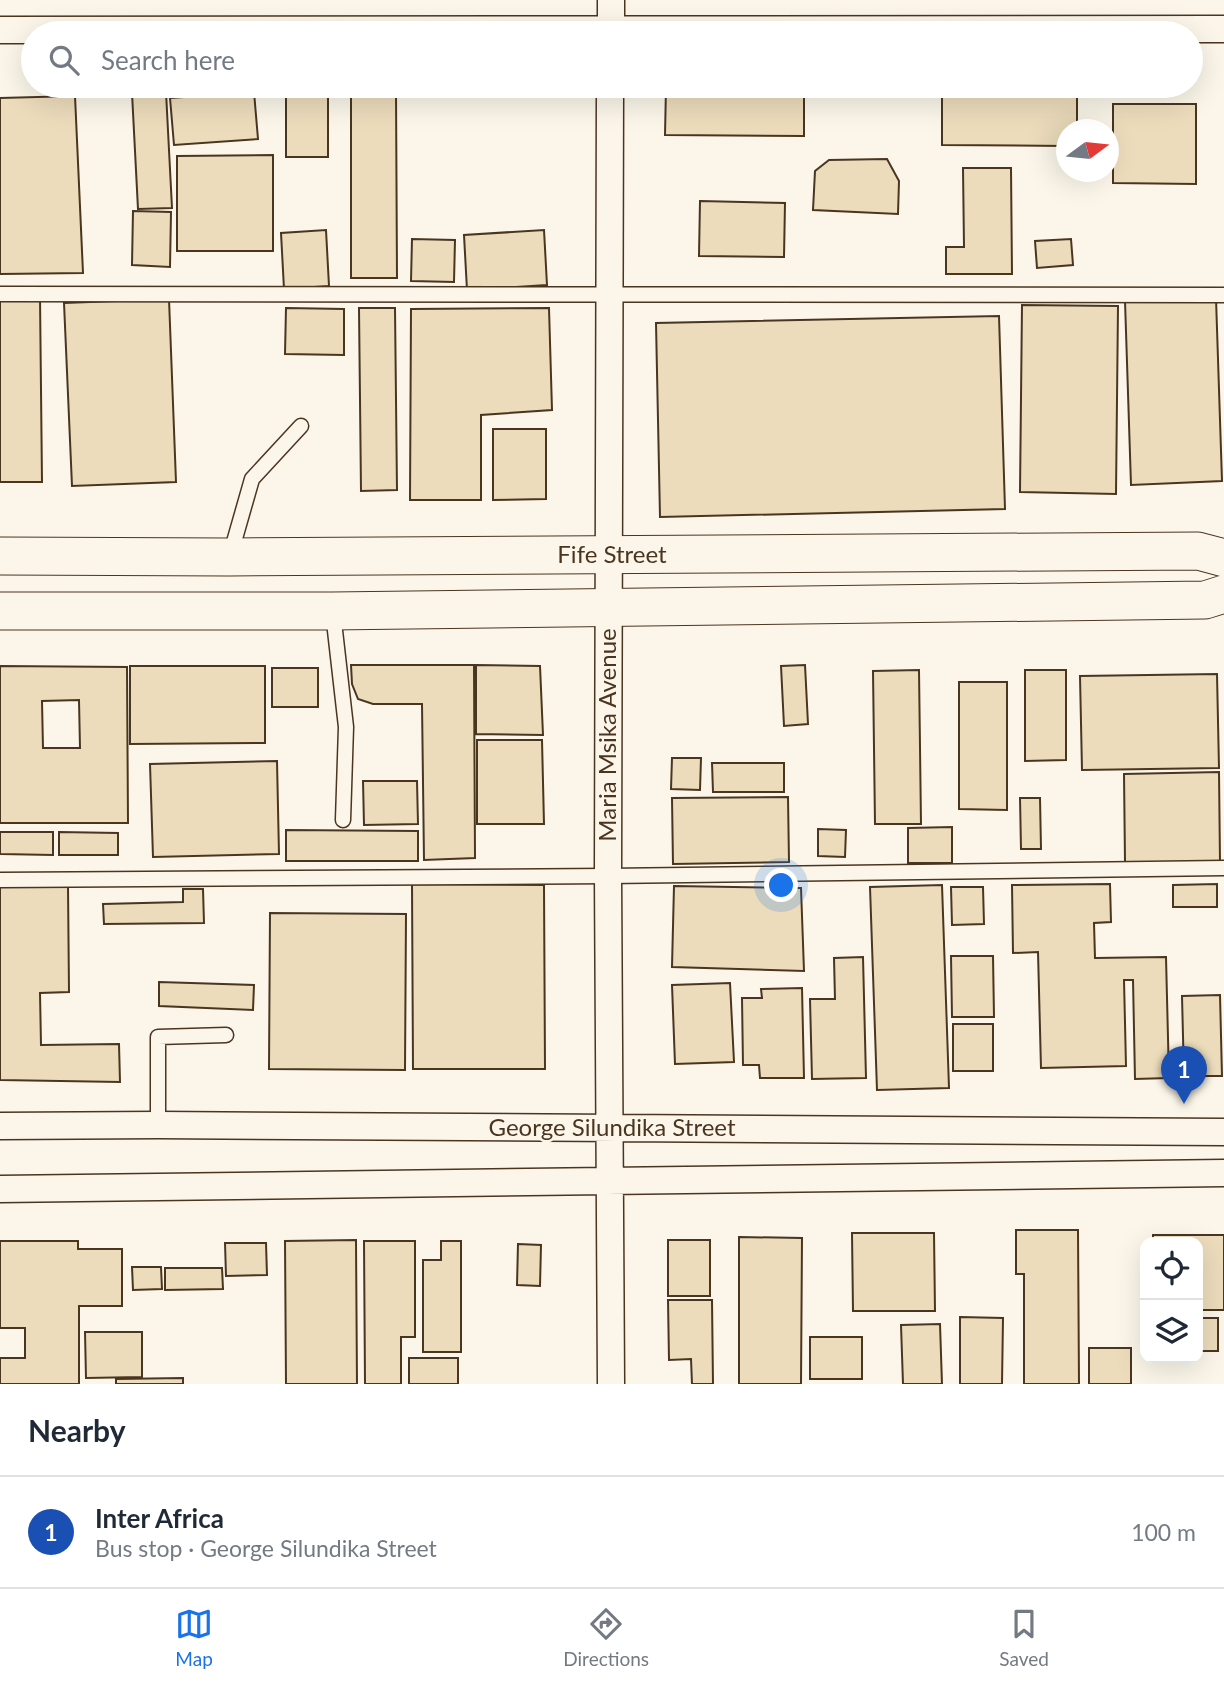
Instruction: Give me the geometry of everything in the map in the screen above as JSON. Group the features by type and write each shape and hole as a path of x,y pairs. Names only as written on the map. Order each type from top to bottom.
{"street":[{"path":"611,0 611,21"},
{"path":"1203,29 1224,29"},
{"path":"0,30 21,30"},
{"name":"Maria Msika Avenue","path":"610,98 608,876 611,1384"},
{"name":"Fife Street","path":"0,556 1198,551 1224,558"},
{"path":"0,611 332,611 1205,600 1224,594"},
{"name":"George Silundika Street","path":"0,1126 1224,1132"},
{"path":"0,1189 1224,1173"}],"lane":[{"path":"0,294 1224,295"},
{"path":"229,557 252,480 301,426"},
{"path":"332,611 346,727 343,820"},
{"path":"0,880 1224,868"},
{"path":"158,1125 158,1037 226,1035"}],"building":[{"path":"0,98 75,98 83,273 0,274"},
{"path":"132,98 166,98 172,208 138,209"},
{"path":"170,98 255,98 258,139 174,145"},
{"path":"286,98 328,98 328,157 286,157"},
{"path":"351,98 396,98 397,278 351,278"},
{"path":"666,98 804,98 804,136 665,135"},
{"path":"942,98 1077,98 1077,119 1056,119 1056,146 942,145"},
{"path":"1113,104 1196,104 1196,184 1113,183 1119,182 1119,119 1113,119"},
{"path":"273,155 273,251 177,251 177,156"},
{"path":"887,159 899,181 898,214 813,210 815,171 829,160"},
{"path":"963,168 1011,168 1012,274 946,274 946,247 964,247"},
{"path":"700,201 785,203 784,257 699,256"},
{"path":"133,211 171,212 170,267 132,265"},
{"path":"326,230 329,286 284,289 281,233"},
{"path":"544,230 547,285 467,290 464,235"},
{"path":"412,239 455,240 454,282 411,281"},
{"path":"1071,239 1073,265 1037,268 1035,241"},
{"path":"0,297 40,297 42,482 0,482"},
{"path":"1216,298 1222,481 1131,485 1125,301"},
{"path":"169,299 176,482 72,486 64,303"},
{"path":"1022,305 1118,306 1116,494 1020,492"},
{"path":"286,308 344,309 344,355 285,354"},
{"path":"359,308 395,308 397,490 361,491"},
{"path":"549,308 552,410 481,415 481,500 410,500 411,309"},
{"path":"999,316 1005,509 660,517 656,323"},
{"path":"493,429 546,429 546,499 493,500"},
{"path":"351,665 474,665 475,858 424,860 422,704 373,704 358,699 352,684"},
{"path":"476,665 540,666 543,735 476,734"},
{"path":"805,665 808,724 784,726 781,666"},
{"path":"0,666 127,667 128,823 0,823","holes":["79,700 80,748 43,748 42,701"]},
{"path":"130,666 265,666 265,743 130,744"},
{"path":"272,668 318,668 318,707 272,707"},
{"path":"919,670 921,824 875,824 873,671"},
{"path":"1025,670 1066,670 1066,760 1025,761"},
{"path":"1217,674 1219,768 1082,770 1080,676"},
{"path":"959,682 1007,682 1007,810 959,809"},
{"path":"477,740 542,740 544,824 477,824"},
{"path":"672,758 701,758 700,790 671,789"},
{"path":"277,761 279,854 153,857 150,764"},
{"path":"712,763 784,763 784,792 713,792"},
{"path":"1219,772 1220,862 1125,862 1124,774"},
{"path":"363,781 417,781 418,824 364,825"},
{"path":"788,797 789,862 673,864 672,798"},
{"path":"1020,798 1040,798 1041,849 1021,849"},
{"path":"952,827 952,863 908,863 908,828"},
{"path":"818,829 846,830 845,857 818,856"},
{"path":"286,830 418,831 418,861 286,861"},
{"path":"0,832 53,832 53,855 0,854"},
{"path":"59,832 118,833 118,855 59,855"},
{"path":"412,884 544,885 545,1069 413,1069"},
{"path":"1110,884 1111,922 1094,923 1095,958 1166,957 1169,1078 1135,1079 1133,980 1124,980 1126,1066 1041,1068 1038,952 1013,953 1012,885"},
{"path":"1217,884 1217,907 1173,907 1173,885"},
{"path":"942,885 949,1088 877,1090 870,887"},
{"path":"0,886 68,886 69,992 40,993 41,1045 119,1044 120,1082 0,1080"},
{"path":"674,886 801,888 804,971 672,967"},
{"path":"951,887 983,887 984,924 952,925"},
{"path":"183,889 203,889 204,923 104,924 103,904 183,902"},
{"path":"270,913 406,914 405,1070 269,1069"},
{"path":"951,956 993,956 994,1017 952,1017"},
{"path":"863,957 866,1078 812,1079 810,999 835,999 834,958"},
{"path":"159,982 254,985 253,1010 159,1006"},
{"path":"730,983 734,1062 675,1064 672,985"},
{"path":"802,988 804,1078 760,1078 759,1065 743,1065 742,998 762,998 761,989"},
{"path":"1220,995 1222,1076 1184,1076 1182,996"},
{"path":"953,1024 993,1024 993,1071 953,1071"},
{"path":"1016,1230 1078,1230 1079,1384 1024,1384 1024,1274 1016,1274"},
{"path":"852,1233 934,1233 935,1311 853,1311"},
{"path":"1224,1235 1224,1310 1203,1310 1203,1237 1153,1237"},
{"path":"739,1237 802,1238 801,1384 739,1384"},
{"path":"356,1240 357,1384 286,1384 285,1241"},
{"path":"668,1240 710,1240 710,1296 668,1296"},
{"path":"0,1241 78,1241 78,1249 122,1249 122,1306 79,1306 79,1384 0,1384 0,1358 25,1358 25,1328 0,1328"},
{"path":"364,1241 415,1241 415,1337 401,1337 401,1384 365,1384"},
{"path":"441,1241 461,1241 461,1352 423,1352 423,1260 441,1260"},
{"path":"225,1243 266,1243 267,1275 226,1276"},
{"path":"518,1244 541,1245 540,1286 517,1285"},
{"path":"132,1267 161,1267 162,1289 133,1290"},
{"path":"165,1268 222,1268 223,1289 165,1290"},
{"path":"668,1300 712,1300 713,1384 692,1384 691,1359 669,1360"},
{"path":"960,1317 1003,1318 1002,1384 960,1384"},
{"path":"1203,1318 1218,1318 1218,1351 1203,1351"},
{"path":"940,1324 942,1384 903,1384 901,1325"},
{"path":"85,1332 142,1332 142,1377 86,1378"},
{"path":"810,1337 862,1337 862,1379 810,1379"},
{"path":"1089,1348 1131,1348 1131,1384 1089,1384"},
{"path":"409,1358 458,1358 458,1384 409,1384"},
{"path":"183,1378 183,1384 116,1384 116,1379"}],"place":[{"name":"Inter Africa","path":"1184,1104"}]}
